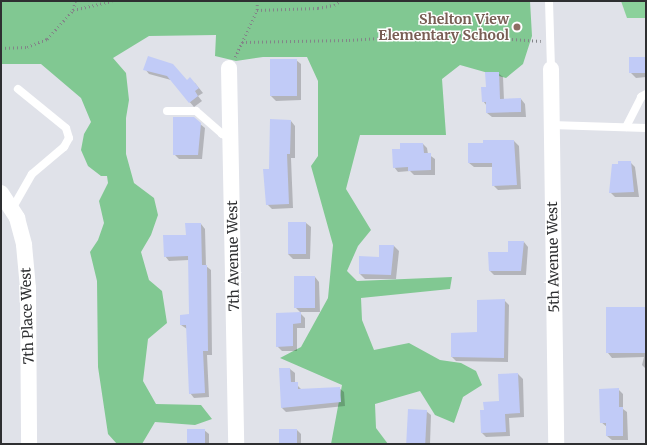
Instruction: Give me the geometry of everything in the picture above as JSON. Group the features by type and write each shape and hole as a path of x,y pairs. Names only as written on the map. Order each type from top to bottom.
{"street":[{"name":"7th Avenue West","path":"229,68 232,138 236,444"},
{"name":"5th Avenue West","path":"551,69 556,444"},
{"name":"7th Place West","path":"1,193 17,218 24,245 28,288 29,444"}],"lane":[{"path":"549,1 551,69"},
{"path":"12,209 32,174 64,147 69,138 66,128 18,89"},
{"path":"626,127 641,97 646,94"},
{"path":"166,112 196,111 222,134 232,138"},
{"path":"551,125 646,128"}],"path":[{"path":"1,48 27,47 47,39 73,10 75,1"},
{"path":"73,10 112,1"},
{"path":"229,68 258,10 257,1"},
{"path":"258,10 318,8 334,5 340,1"},
{"path":"242,42 349,40 440,34 551,42"}],"green space":[{"path":"1,1 530,1 532,36 523,64 506,78 460,65 442,79 446,135 360,135 346,189 371,230 358,246 347,271 357,281 452,277 450,289 361,298 362,320 374,350 409,343 440,360 461,363 476,371 482,385 463,397 454,423 435,415 420,391 375,404 376,428 388,444 331,444 342,385 280,358 301,347 328,298 333,245 311,166 318,156 318,81 307,57 263,57 236,61 215,56 216,35 149,36 113,58 126,73 129,100 126,118 126,154 134,183 154,198 158,215 151,235 141,252 149,280 162,291 167,323 148,339 143,381 156,404 201,405 212,419 195,425 155,422 142,444 117,444 108,434 98,367 97,281 90,252 98,240 104,223 99,201 108,183 107,176 101,176 88,166 81,150 84,134 91,122 81,98 41,64 1,64"},
{"path":"621,1 646,1 646,18 627,18"}],"building":[{"path":"148,56 173,64 187,80 190,77 199,88 195,91 198,96 189,103 167,76 143,70"},
{"path":"629,57 646,57 646,73 629,73"},
{"path":"270,59 297,59 297,96 270,96"},
{"path":"485,72 499,72 500,99 521,98 521,112 486,113 486,102 482,102 481,87 486,87"},
{"path":"173,117 194,117 201,123 198,155 173,155"},
{"path":"270,119 291,120 290,154 287,154 289,204 266,205 263,169 269,169"},
{"path":"483,140 514,140 517,185 492,186 492,163 468,163 468,143 483,143"},
{"path":"400,143 423,143 424,153 431,153 431,170 408,171 408,167 393,168 392,149 400,149"},
{"path":"618,161 631,161 634,192 609,193 612,164 618,164"},
{"path":"288,222 306,222 306,254 288,254"},
{"path":"185,223 201,223 202,265 207,265 208,351 203,351 205,393 189,394 186,325 180,325 180,315 189,314 188,256 164,257 163,235 186,235"},
{"path":"508,241 524,241 521,271 489,271 488,252 508,252"},
{"path":"379,245 394,245 391,275 359,274 359,256 379,257"},
{"path":"294,276 315,276 315,308 294,308"},
{"path":"505,299 504,358 451,357 451,333 477,332 477,300"},
{"path":"606,307 646,307 646,353 606,353"},
{"path":"301,312 301,323 293,324 293,346 276,347 276,313"},
{"path":"279,368 290,368 291,382 298,382 298,389 340,387 341,402 281,408"},
{"path":"518,373 520,413 505,414 506,432 481,433 480,410 484,410 483,402 499,401 498,374"},
{"path":"619,388 619,407 623,407 623,436 606,436 606,423 600,423 599,389"},
{"path":"408,409 427,410 425,444 406,443"},
{"path":"187,429 205,429 205,443 187,443"},
{"path":"279,429 297,429 297,444 279,444"}],"place":[{"name":"Shelton View Elementary School","path":"517,27"}]}
